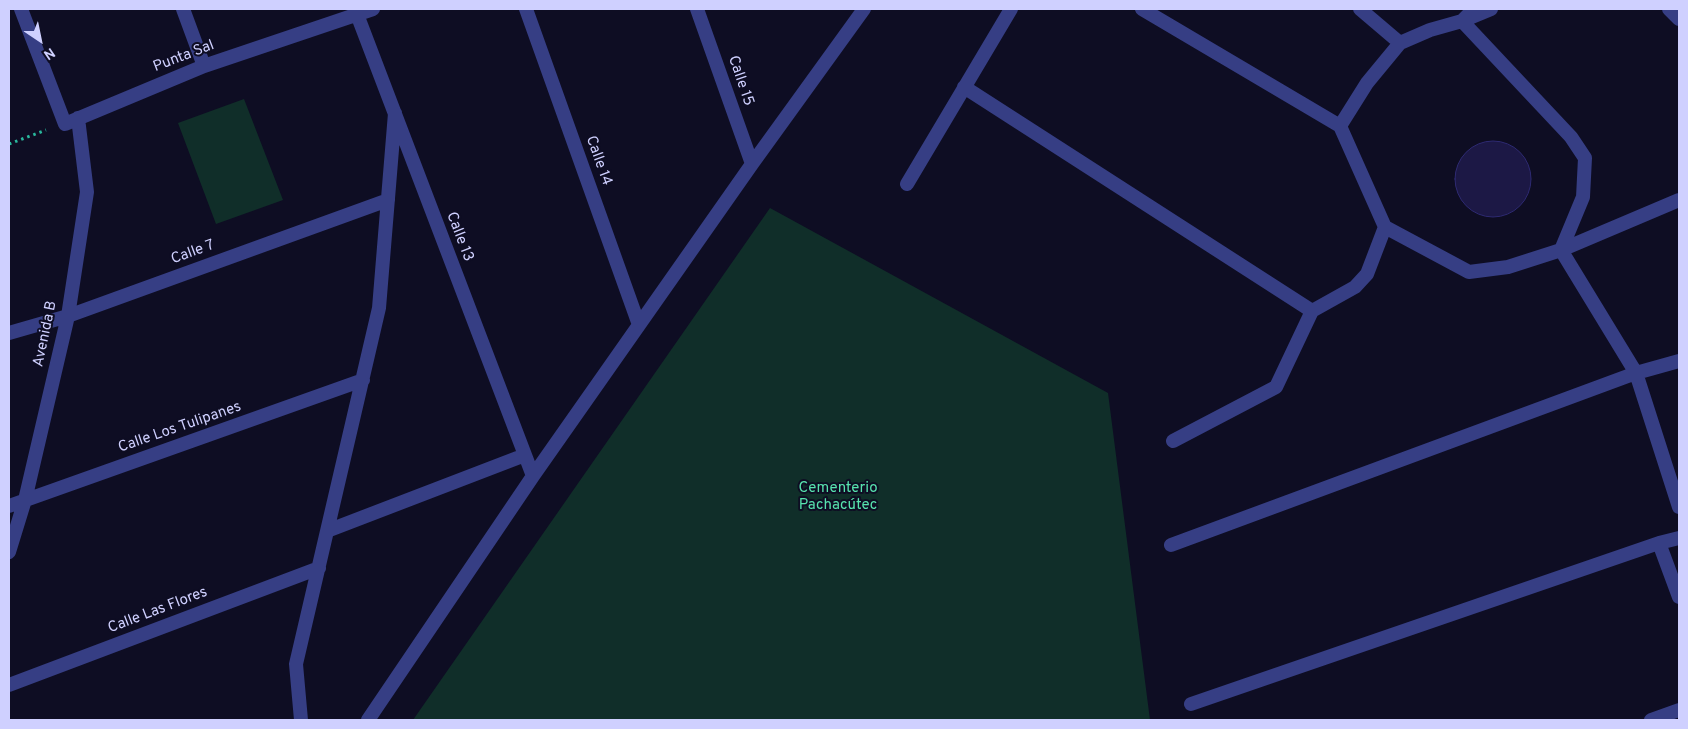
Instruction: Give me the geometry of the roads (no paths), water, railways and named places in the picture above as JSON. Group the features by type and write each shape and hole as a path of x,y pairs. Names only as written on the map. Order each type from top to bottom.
{"street":[{"name":"Avenida B","path":"9,552 24,500 68,316 87,192 72,121 21,9"},
{"path":"183,9 204,66"},
{"name":"Punta Sal","path":"72,121 204,66 356,12 373,9"},
{"name":"Calle 14","path":"526,9 639,325"},
{"name":"Calle 15","path":"697,9 752,164"},
{"path":"368,720 533,476 863,9"},
{"path":"907,184 1010,9"},
{"path":"1142,9 1340,126 1385,228 1469,272 1508,267 1561,250 1679,200"},
{"path":"1360,9 1400,43"},
{"path":"1462,21 1473,9"},
{"path":"1340,126 1366,83 1400,43 1430,30 1462,21 1491,9"},
{"path":"1669,9 1679,19"},
{"name":"Calle 13","path":"356,12 533,476"},
{"path":"1462,21 1571,138 1585,158 1583,198 1561,250"},
{"path":"964,87 1312,311"},
{"path":"301,720 296,664 379,308 395,114"},
{"name":"Calle 7","path":"9,333 68,316 388,200"},
{"path":"1173,441 1276,386 1312,311 1356,287 1367,274 1385,228"},
{"path":"1561,250 1636,373 1679,507"},
{"path":"1172,545 1636,373 1679,360"},
{"name":"Calle Los Tulipanes","path":"9,506 363,380"},
{"path":"327,531 525,455"},
{"path":"1191,704 1659,543 1679,538"},
{"path":"1659,543 1679,597"},
{"name":"Calle Las Flores","path":"9,685 319,568"},
{"path":"1651,720 1679,710"}],"park label":[{"name":"Cementerio Pachacútec","path":"838,498"}]}
